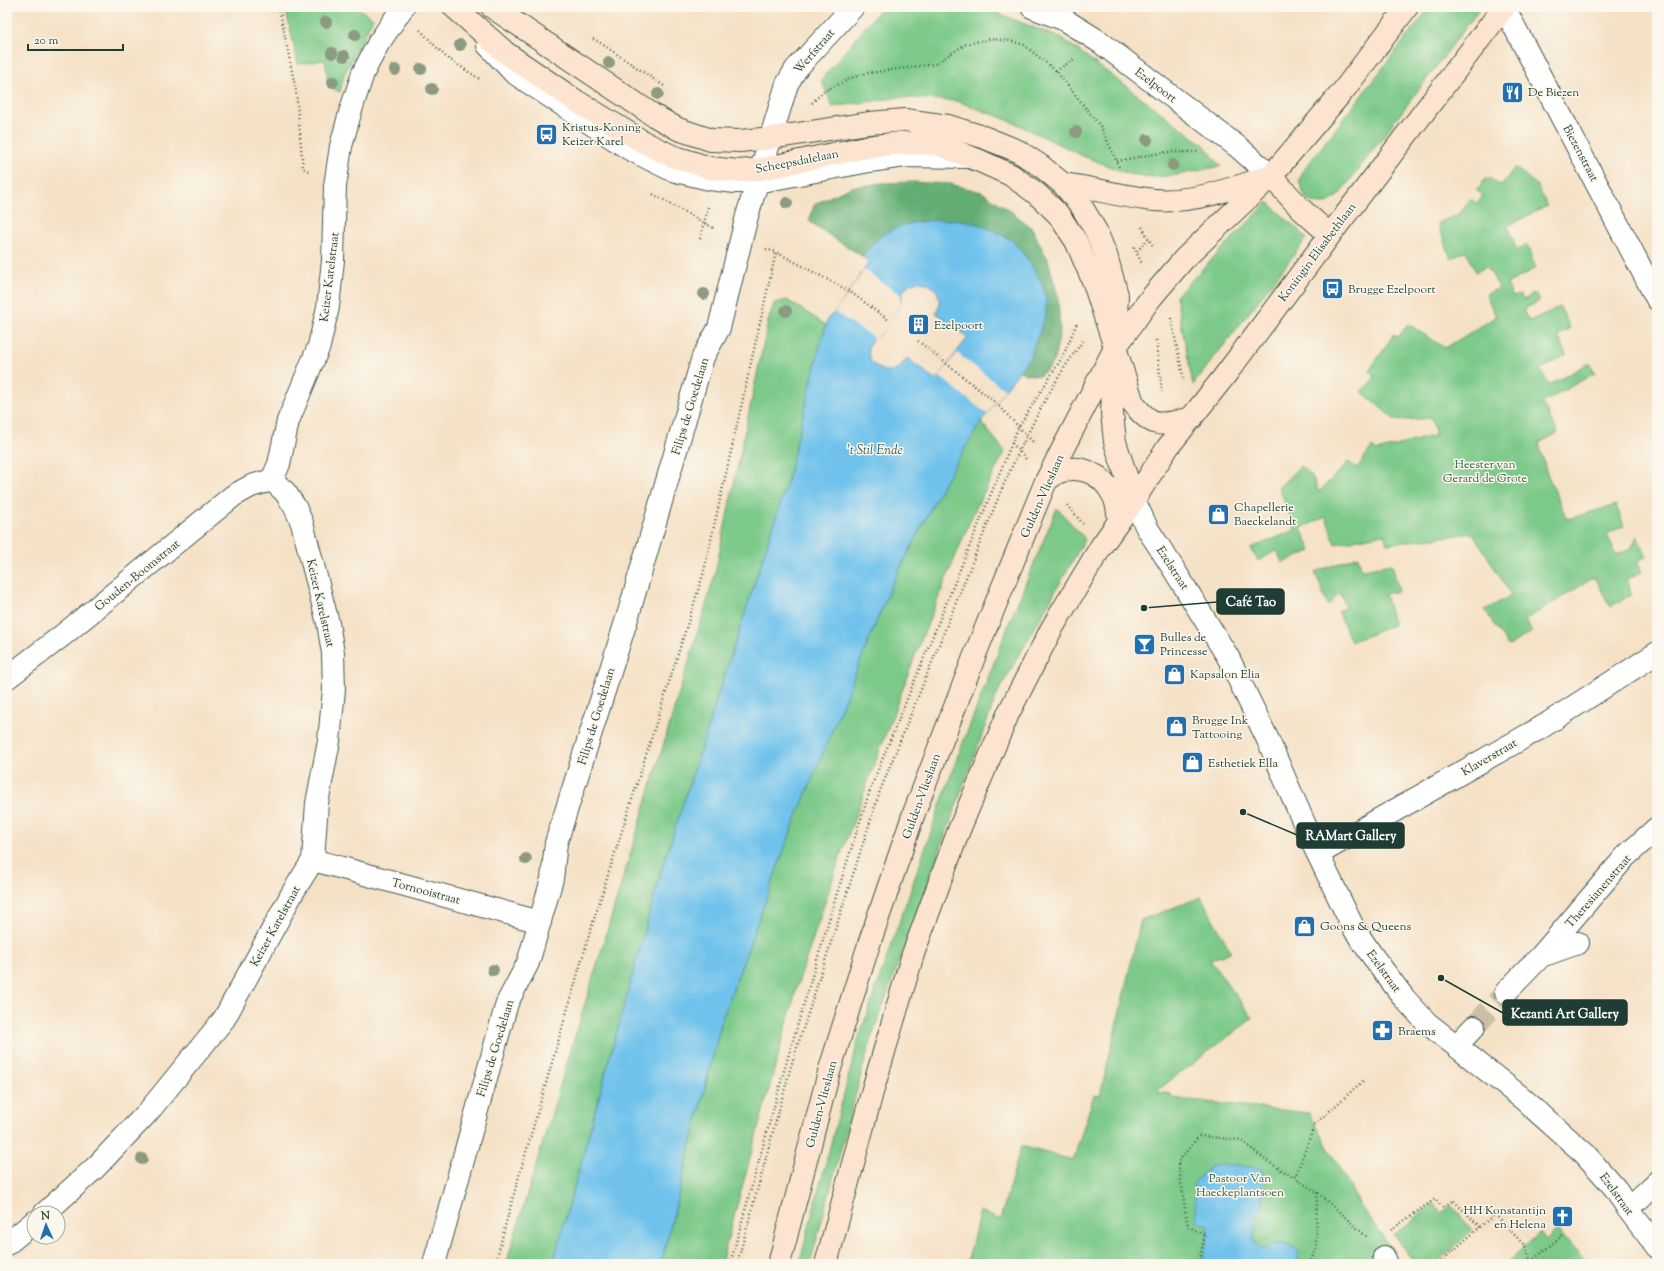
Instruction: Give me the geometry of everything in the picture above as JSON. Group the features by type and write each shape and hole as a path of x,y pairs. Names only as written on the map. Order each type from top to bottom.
{"main road":[{"name":"Scheepsdalelaan","path":"454,7 506,53 576,100 645,143 672,156 710,168 738,171 759,177 866,148 901,143 937,144 1011,175 1037,194 1058,214 1076,241 1094,283 1102,314 1115,348 1132,403 1142,415 1156,424 1166,425 1192,418"},
{"name":"Scheepsdalelaan","path":"492,7 653,115 678,129 711,140 740,141 771,138 869,123 906,120 948,126 983,137 1018,151 1041,166 1063,184 1082,207 1096,231 1106,255 1117,295 1112,413 1113,427 1115,442 1134,500"},
{"path":"1115,348 1150,299 1184,259 1271,176 1343,91 1407,7"},
{"name":"Koningin Elisabethlaan","path":"1134,500 1168,447 1192,418 1504,7"},
{"path":"1063,184 1155,200 1181,199 1220,193 1271,176"},
{"path":"1271,176 1301,209 1330,235"},
{"name":"Gulden-Vlieslaan","path":"779,1264 829,1072 868,944 914,813 978,647 1046,481 1115,348"},
{"path":"1046,481 1058,472 1076,468 1091,472 1104,482 1114,496 1119,520"},
{"path":"826,1264 873,1089 911,962 959,830 1008,714 1052,628 1102,545 1134,500"}],"street":[{"name":"Keizer Karelstraat","path":"54,1205 96,1167 148,1112 224,1019 293,892 313,860 317,803 329,741 334,689 333,653 328,623 302,524 295,507 285,492 272,480 279,464 288,421 319,346 328,308 333,260 335,186 350,113 363,73 378,44 403,7"},
{"name":"Werfstraat","path":"759,177 787,84 796,69 853,7"},
{"name":"Ezelpoort","path":"1032,7 1063,19 1100,42 1238,147 1271,176"},
{"name":"Biezenstraat","path":"1504,7 1657,299"},
{"name":"Filips de Goedelaan","path":"434,1264 506,1003 528,963 552,879 556,843 631,604 703,357 719,328 759,177"},
{"name":"Gouden-Boomstraat","path":"7,678 63,635 233,496 251,486 272,480"},
{"name":"Ezelstraat","path":"1134,500 1147,528 1228,657 1268,740 1304,825 1353,928 1371,954 1404,998 1427,1023 1522,1098 1585,1154 1615,1188 1628,1209 1657,1247"},
{"name":"Klaverstraat","path":"1318,854 1542,727 1657,653"},
{"name":"Theresianenstraat","path":"1506,992 1541,956 1626,856 1657,828"},
{"name":"Tornooistraat","path":"313,860 540,922"},
{"name":"Theresianenstraat","path":"1541,956 1578,943"},
{"path":"1456,1046 1474,1027"},
{"path":"1628,1209 1657,1182"},
{"path":"7,1244 26,1229"}],"lane":[{"path":"448,7 512,75 627,151 671,173 709,182 735,185 759,177"}],"path":[{"path":"279,7 296,91 303,168 335,186"},
{"path":"586,37 599,42 669,90"},
{"path":"812,103 824,91 854,77 868,73 935,64 966,44 990,39 1011,40 1024,45 1056,71 1101,127 1117,161 1120,172"},
{"path":"1117,161 1166,152 1200,152"},
{"path":"700,239 708,202"},
{"path":"742,241 776,252 849,291 890,320"},
{"path":"495,1264 589,935 703,575 776,252"},
{"path":"1170,313 1185,386"},
{"path":"730,1264 786,1064 834,903 871,787 1018,428 1063,356 1080,316"},
{"path":"1156,339 1162,397"},
{"path":"737,1264 791,1066 880,791 1003,486 1026,436 996,403 918,341"},
{"path":"1012,443 1028,462"},
{"path":"1063,501 1086,527"},
{"path":"1295,1177 1316,1124 1364,1080"},
{"path":"1199,1264 1205,1234 1188,1227 1178,1162 1199,1136 1241,1140 1267,1160 1317,1192 1368,1237 1385,1261"},
{"path":"1309,1264 1316,1249 1317,1192"},
{"path":"1387,1233 1435,1199 1443,1208 1453,1200 1480,1227"},
{"path":"1438,1264 1495,1214 1525,1246 1530,1263 1563,1235"}],"green space":[{"path":"285,7 356,7 373,18 344,75 340,92 329,87 325,60 298,64"},
{"path":"882,7 982,7 1063,39 1204,145 1221,166 1177,175 1150,177 1129,174 1083,156 1015,123 957,101 900,97 833,107 821,80"},
{"path":"1430,7 1481,7 1339,195 1324,204 1306,199 1299,182 1303,171"},
{"name":"Heester van Gerard de Grote","path":"1515,167 1537,185 1547,206 1508,226 1517,250 1527,245 1532,254 1530,255 1536,268 1507,284 1513,297 1520,295 1524,300 1535,293 1539,301 1523,310 1529,321 1560,307 1570,328 1558,336 1566,355 1540,369 1549,385 1589,363 1595,373 1542,403 1558,433 1539,443 1546,471 1567,519 1616,505 1624,526 1607,534 1616,555 1631,549 1637,536 1647,556 1637,561 1642,572 1626,580 1631,595 1610,607 1595,577 1525,620 1532,632 1508,646 1485,610 1511,595 1473,533 1387,544 1384,534 1335,544 1326,517 1301,528 1311,551 1282,563 1277,550 1258,561 1251,548 1295,530 1279,487 1300,466 1312,476 1319,492 1348,462 1357,468 1372,447 1377,451 1436,435 1431,418 1409,420 1394,419 1361,391 1375,377 1369,371 1394,334 1398,337 1408,324 1445,348 1496,317 1486,294 1499,288 1487,266 1476,272 1466,251 1451,259 1438,225 1440,222 1459,214 1470,199 1477,203 1483,195 1476,190 1488,177 1501,186"},
{"path":"914,182 950,184 982,192 1008,209 1032,228 1048,260 1058,296 1060,330 1055,358 1049,368 1039,376 1026,374 1020,371 1029,358 1046,314 1041,282 1029,261 1012,240 981,225 959,220 919,221 880,238 862,256 809,221 814,205 852,187 881,183"},
{"path":"1268,202 1307,238 1193,385 1176,296"},
{"path":"787,300 826,325 787,483 660,875 553,1264 506,1264 714,578 768,322 774,303"},
{"path":"981,422 1005,451 973,514 919,645 840,857 797,987 721,1264 661,1264 722,1019 792,828 891,586 945,481"},
{"path":"1057,508 1085,539 997,694 871,1038 810,1264 799,1264 859,1037 954,766 1012,616"},
{"path":"1358,556 1361,569 1392,564 1399,591 1385,594 1394,625 1351,642 1338,611 1346,607 1340,593 1328,606 1315,572"},
{"name":"Pastoor Van Haeckeplantsoen","path":"1201,897 1231,952 1210,960 1253,1018 1159,1089 1158,1092 1171,1094 1171,1098 1309,1113 1361,1207 1394,1252 1370,1264 967,1264 980,1211 1000,1220 1021,1146 1073,1160 1094,1095 1100,1096 1141,920"},
{"path":"1433,1203 1441,1213 1452,1205 1473,1230 1435,1264 1415,1264 1394,1235"},
{"path":"1557,1229 1588,1264 1505,1264 1540,1233 1548,1240"}],"water":[{"name":"'t Stil Ende","path":"959,220 981,225 1012,240 1029,261 1041,282 1046,298 1046,314 1029,358 981,422 945,481 891,586 792,828 722,1019 661,1264 553,1264 660,875 787,483 821,341 828,318 835,312 869,262 862,256 879,238 888,232 907,224 928,221","holes":["911,283 926,283 931,285 939,297 939,308 936,313 968,337 936,380 907,358 901,366 895,370 883,371 872,363 869,357 868,348 873,338 881,334 900,304 903,291"]},
{"path":"1220,1165 1237,1165 1262,1169 1263,1206 1257,1220 1253,1237 1256,1245 1263,1249 1281,1244 1299,1251 1297,1264 1206,1264 1203,1259 1209,1225 1197,1222 1194,1183 1209,1167"}],"pier":[{"path":"864,270 901,295 900,304 890,321 881,334 874,338 835,312"},
{"path":"957,353 1005,390 987,414 939,376"}],"tunnel":[{"path":"1474,1027 1506,992"}],"place":[{"name":"De Biezen","path":"1512,92"},
{"name":"Kristus-Koning Keizer Karel","path":"546,134"},
{"name":"Brugge Ezelpoort","path":"1332,289"},
{"name":"Ezelpoort","path":"919,325"},
{"name":"Chapellerie Baeckelandt","path":"1218,514"},
{"name":"Café Tao","path":"1144,608"},
{"name":"Bulles de Princesse","path":"1145,644"},
{"name":"Kapsalon Elia","path":"1175,674"},
{"name":"Brugge Ink Tattooing","path":"1176,727"},
{"name":"Esthetiek Ella","path":"1192,763"},
{"name":"RAMart Gallery","path":"1243,812"},
{"name":"Goons & Queens","path":"1305,926"},
{"name":"Kezanti Art Gallery","path":"1441,978"},
{"name":"Braems","path":"1383,1031"},
{"name":"HH Konstantijn en Helena","path":"1562,1217"}]}
